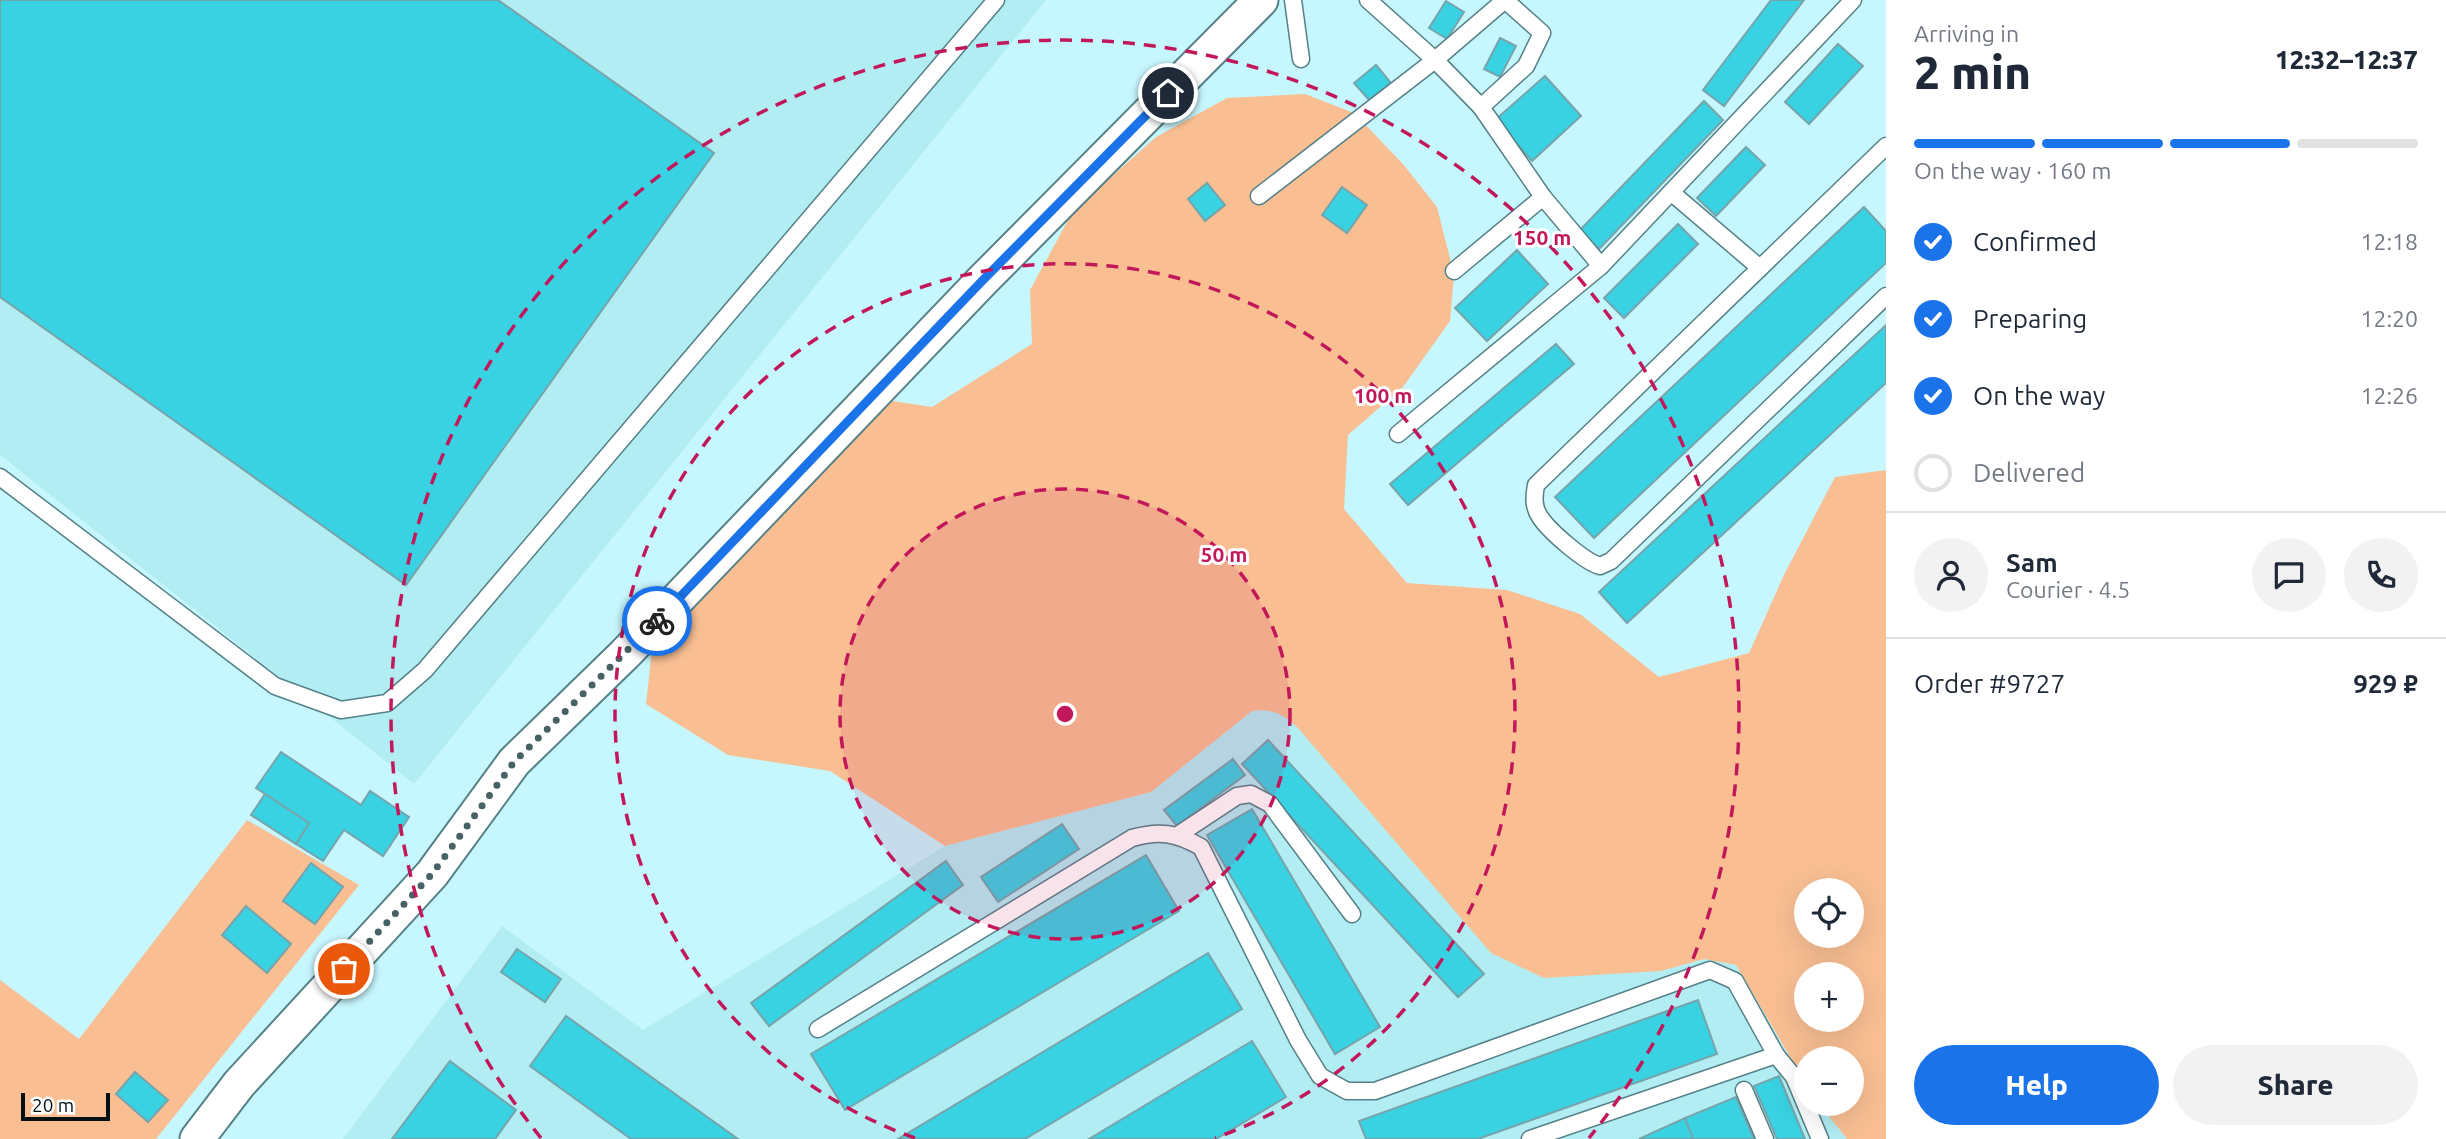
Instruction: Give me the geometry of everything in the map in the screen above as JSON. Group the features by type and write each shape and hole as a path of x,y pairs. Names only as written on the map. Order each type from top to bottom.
{"street":[{"path":"197,1139 239,1084 432,874 514,762 625,654 982,281 1261,0"}],"lane":[{"path":"0,477 275,686 341,710 387,703 425,670 996,0"},
{"path":"1293,0 1301,59"},
{"path":"1368,0 1435,60 1481,107 1543,197 1601,266"},
{"path":"1259,196 1435,60 1505,0 1542,33 1527,66 1481,107"},
{"path":"1398,435 1601,266 1853,0"},
{"path":"1886,146 1536,485 1533,500 1540,518 1589,563 1600,566 1611,561 1886,296"},
{"path":"1672,193 1760,268"},
{"path":"1454,271 1543,197"},
{"path":"1178,835 1237,796 1251,794 1270,804 1352,915"},
{"path":"818,1029 1132,838 1155,831 1178,835 1202,846 1298,1040 1320,1076 1347,1091 1375,1091 1710,970 1735,981 1776,1055 1794,1077 1820,1139"},
{"path":"1530,1139 1562,1133 1776,1055"},
{"path":"1744,1090 1765,1139"}],"shaded area":[{"path":"0,0 1046,0 414,784 0,455"},
{"path":"1305,94 1354,113 1403,164 1437,207 1454,274 1450,321 1403,387 1348,435 1344,509 1407,583 1507,590 1580,614 1659,677 1749,653 1784,575 1835,477 1886,470 1886,1139 1847,1139 1829,1116 1864,1116 1864,1046 1794,1046 1794,1064 1736,965 1704,959 1661,971 1544,978 1491,953 1298,728 1277,713 1252,711 1151,792 945,846 830,771 728,755 646,704 652,650 873,398 932,407 1032,344 1030,290 1073,211 1156,137 1227,98"},
{"path":"1270,709 1283,714 1298,728 1661,971 1704,959 1736,965 1794,1064 1794,1116 1829,1116 1847,1139 343,1139 502,926 643,1030 945,846 1151,792 1252,711"},
{"path":"247,820 359,885 156,1139 0,1139 0,980 79,1039"}],"building":[{"path":"0,0 498,0 714,153 406,585 0,297"},
{"path":"1771,0 1804,0 1724,106 1703,90"},
{"path":"1446,1 1464,12 1447,39 1429,28"},
{"path":"1500,38 1516,46 1500,77 1484,69"},
{"path":"1838,44 1863,66 1809,124 1785,102"},
{"path":"1376,65 1391,83 1369,100 1354,83"},
{"path":"1545,76 1581,116 1532,161 1495,120"},
{"path":"1704,101 1723,120 1599,249 1580,230"},
{"path":"1746,147 1765,165 1716,216 1697,198"},
{"path":"1207,183 1225,205 1205,221 1188,199"},
{"path":"1342,187 1367,205 1347,233 1322,215"},
{"path":"1864,207 1886,231 1886,263 1594,538 1555,497"},
{"path":"1678,224 1698,244 1624,318 1604,298"},
{"path":"1517,250 1548,284 1487,341 1455,308"},
{"path":"1886,325 1886,383 1627,623 1599,592"},
{"path":"1556,344 1574,364 1408,505 1390,484"},
{"path":"1268,740 1484,974 1458,997 1242,764"},
{"path":"281,752 361,805 370,791 409,817 383,856 344,830 323,861 296,844 309,823 256,788"},
{"path":"1233,759 1245,775 1177,826 1164,810"},
{"path":"265,794 309,823 296,844 251,815"},
{"path":"1252,809 1380,1027 1335,1054 1207,835"},
{"path":"1062,824 1079,849 998,902 981,877"},
{"path":"1146,855 1179,911 845,1110 811,1054"},
{"path":"946,861 963,885 769,1026 751,1003"},
{"path":"311,863 343,887 315,924 283,901"},
{"path":"246,906 291,944 267,973 222,935"},
{"path":"517,949 561,979 545,1002 501,972"},
{"path":"1208,953 1242,1009 1025,1139 898,1139"},
{"path":"1698,1000 1717,1054 1478,1139 1366,1139 1359,1121"},
{"path":"566,1016 738,1139 631,1139 530,1066"},
{"path":"1252,1041 1286,1097 1216,1139 1089,1139"},
{"path":"450,1061 516,1110 495,1139 392,1139"},
{"path":"135,1072 168,1100 148,1122 116,1094"},
{"path":"1779,1076 1805,1139 1777,1139 1754,1086"},
{"path":"1736,1097 1754,1139 1693,1139 1685,1118"},
{"path":"1685,1118 1693,1139 1639,1139"}],"way so far":[{"path":"344,969 432,874 514,762 657,621"}],"route":[{"path":"657,621 982,281 1168,93"}]}
